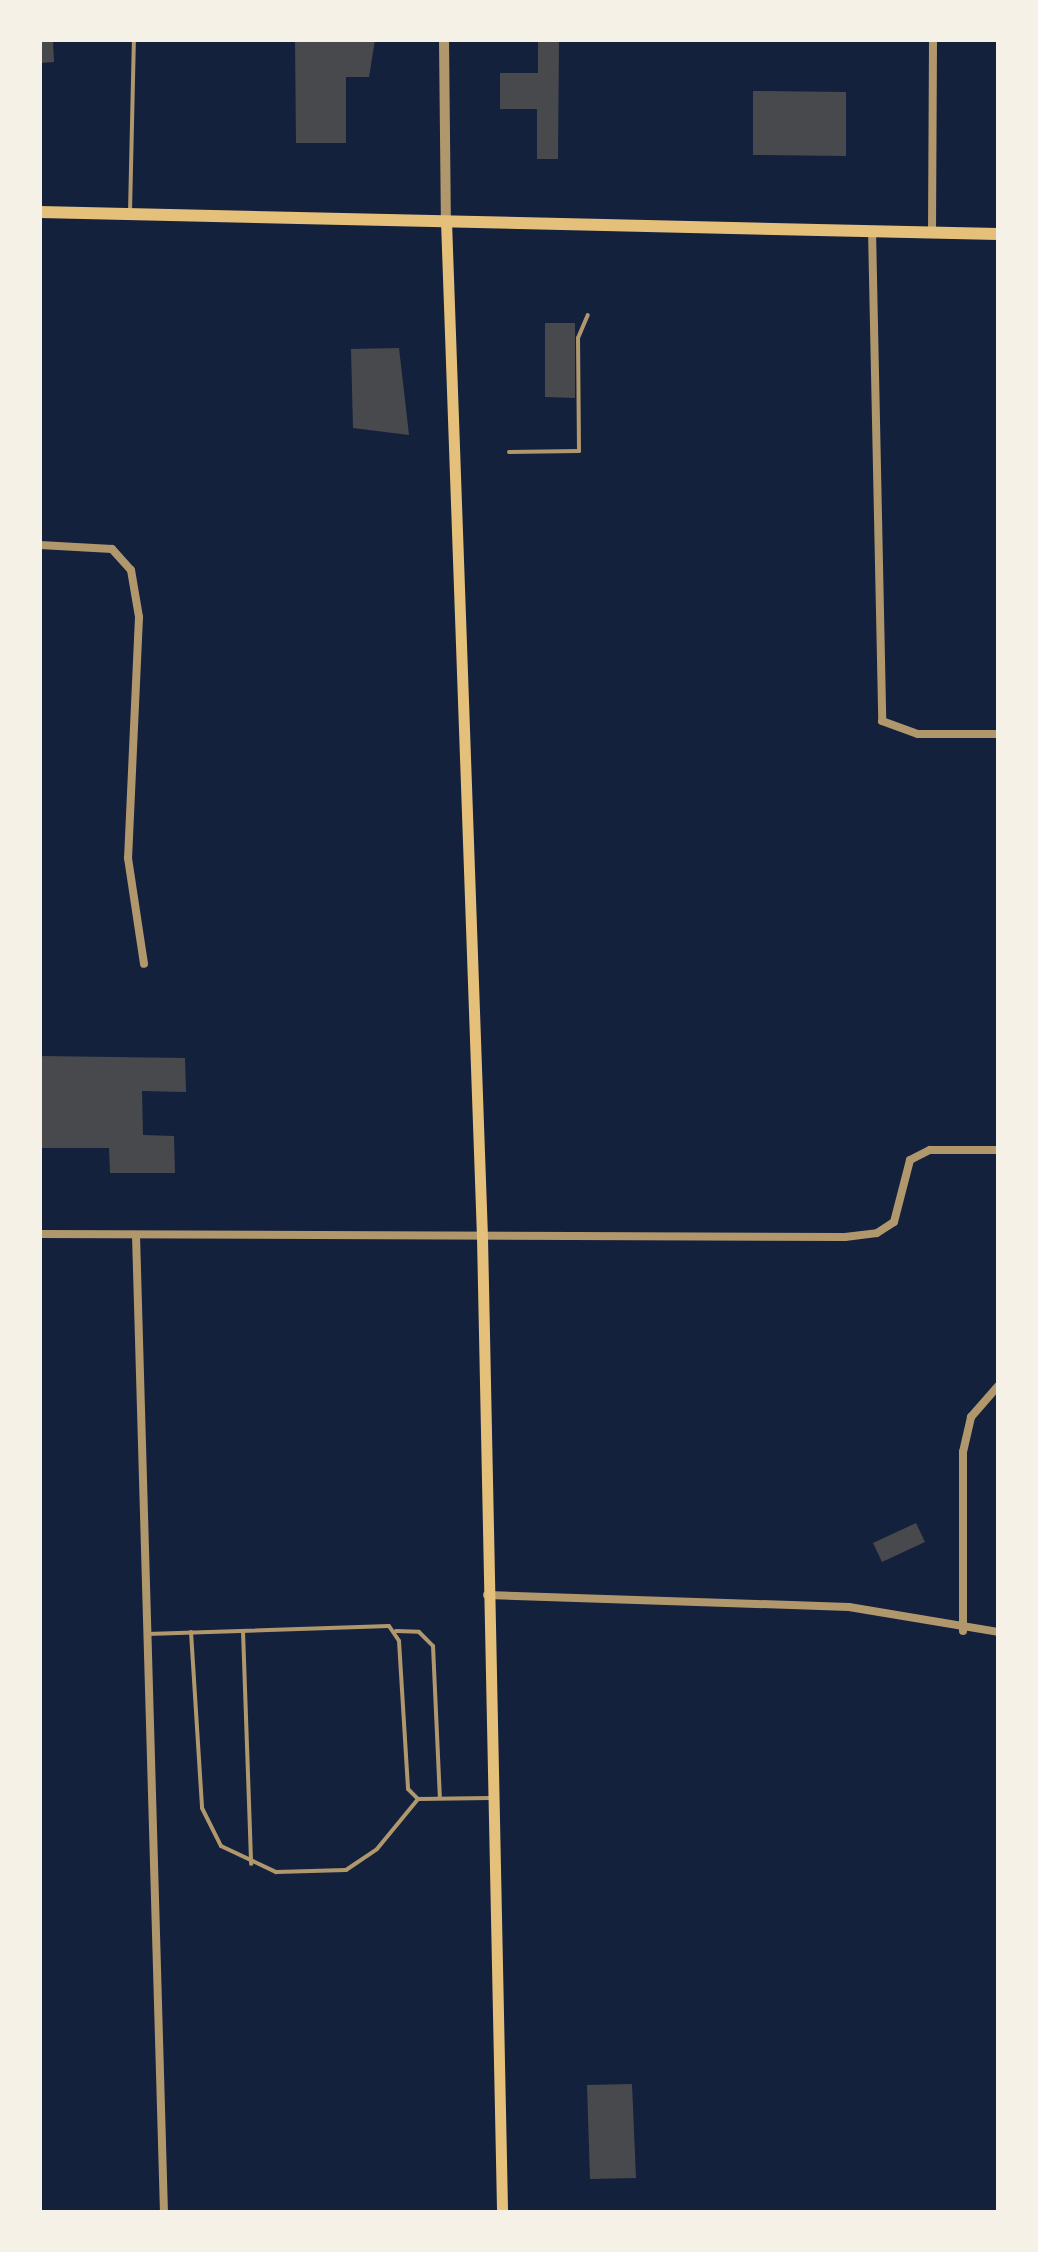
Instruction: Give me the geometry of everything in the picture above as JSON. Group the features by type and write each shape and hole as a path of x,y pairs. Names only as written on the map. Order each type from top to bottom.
{"main road":[{"path":"40,212 998,234"},
{"path":"446,221 482,1237 502,2212"}],"street":[{"path":"444,40 446,221"},
{"path":"932,232 933,40"},
{"path":"872,230 882,721 918,734 998,734"},
{"path":"40,545 112,549 131,570 139,617 128,858 144,964"},
{"path":"40,1234 482,1237 877,1233 894,1222 910,1160 930,1150 998,1150"},
{"path":"136,1235 164,2212"},
{"path":"963,1631 963,1452 971,1417 998,1386"},
{"path":"487,1595 849,1607 963,1631 998,1632"}],"lane":[{"path":"130,214 134,40"},
{"path":"509,452 579,451 578,338 588,315"},
{"path":"243,1631 251,1865"},
{"path":"396,1631 404,1770 418,1799"},
{"path":"191,1632 202,1808 221,1846 251,1865 315,1875 346,1870 377,1849 418,1799 492,1798"},
{"path":"147,1634 419,1632 433,1646 440,1798"}],"building":[{"path":"40,40 53,40 54,62 40,63"},
{"path":"295,40 375,40 369,77 346,77 346,143 296,143"},
{"path":"538,40 559,40 558,159 537,159 537,109 500,109 500,73 538,73"},
{"path":"753,91 846,92 846,156 753,155"},
{"path":"545,323 575,323 575,398 545,397"},
{"path":"399,348 409,435 353,428 351,349"},
{"path":"40,1056 185,1058 186,1092 142,1091 143,1135 174,1136 175,1173 110,1173 109,1148 40,1148"},
{"path":"916,1523 925,1542 882,1562 873,1543"},
{"path":"632,2084 636,2178 590,2179 587,2085"}]}
